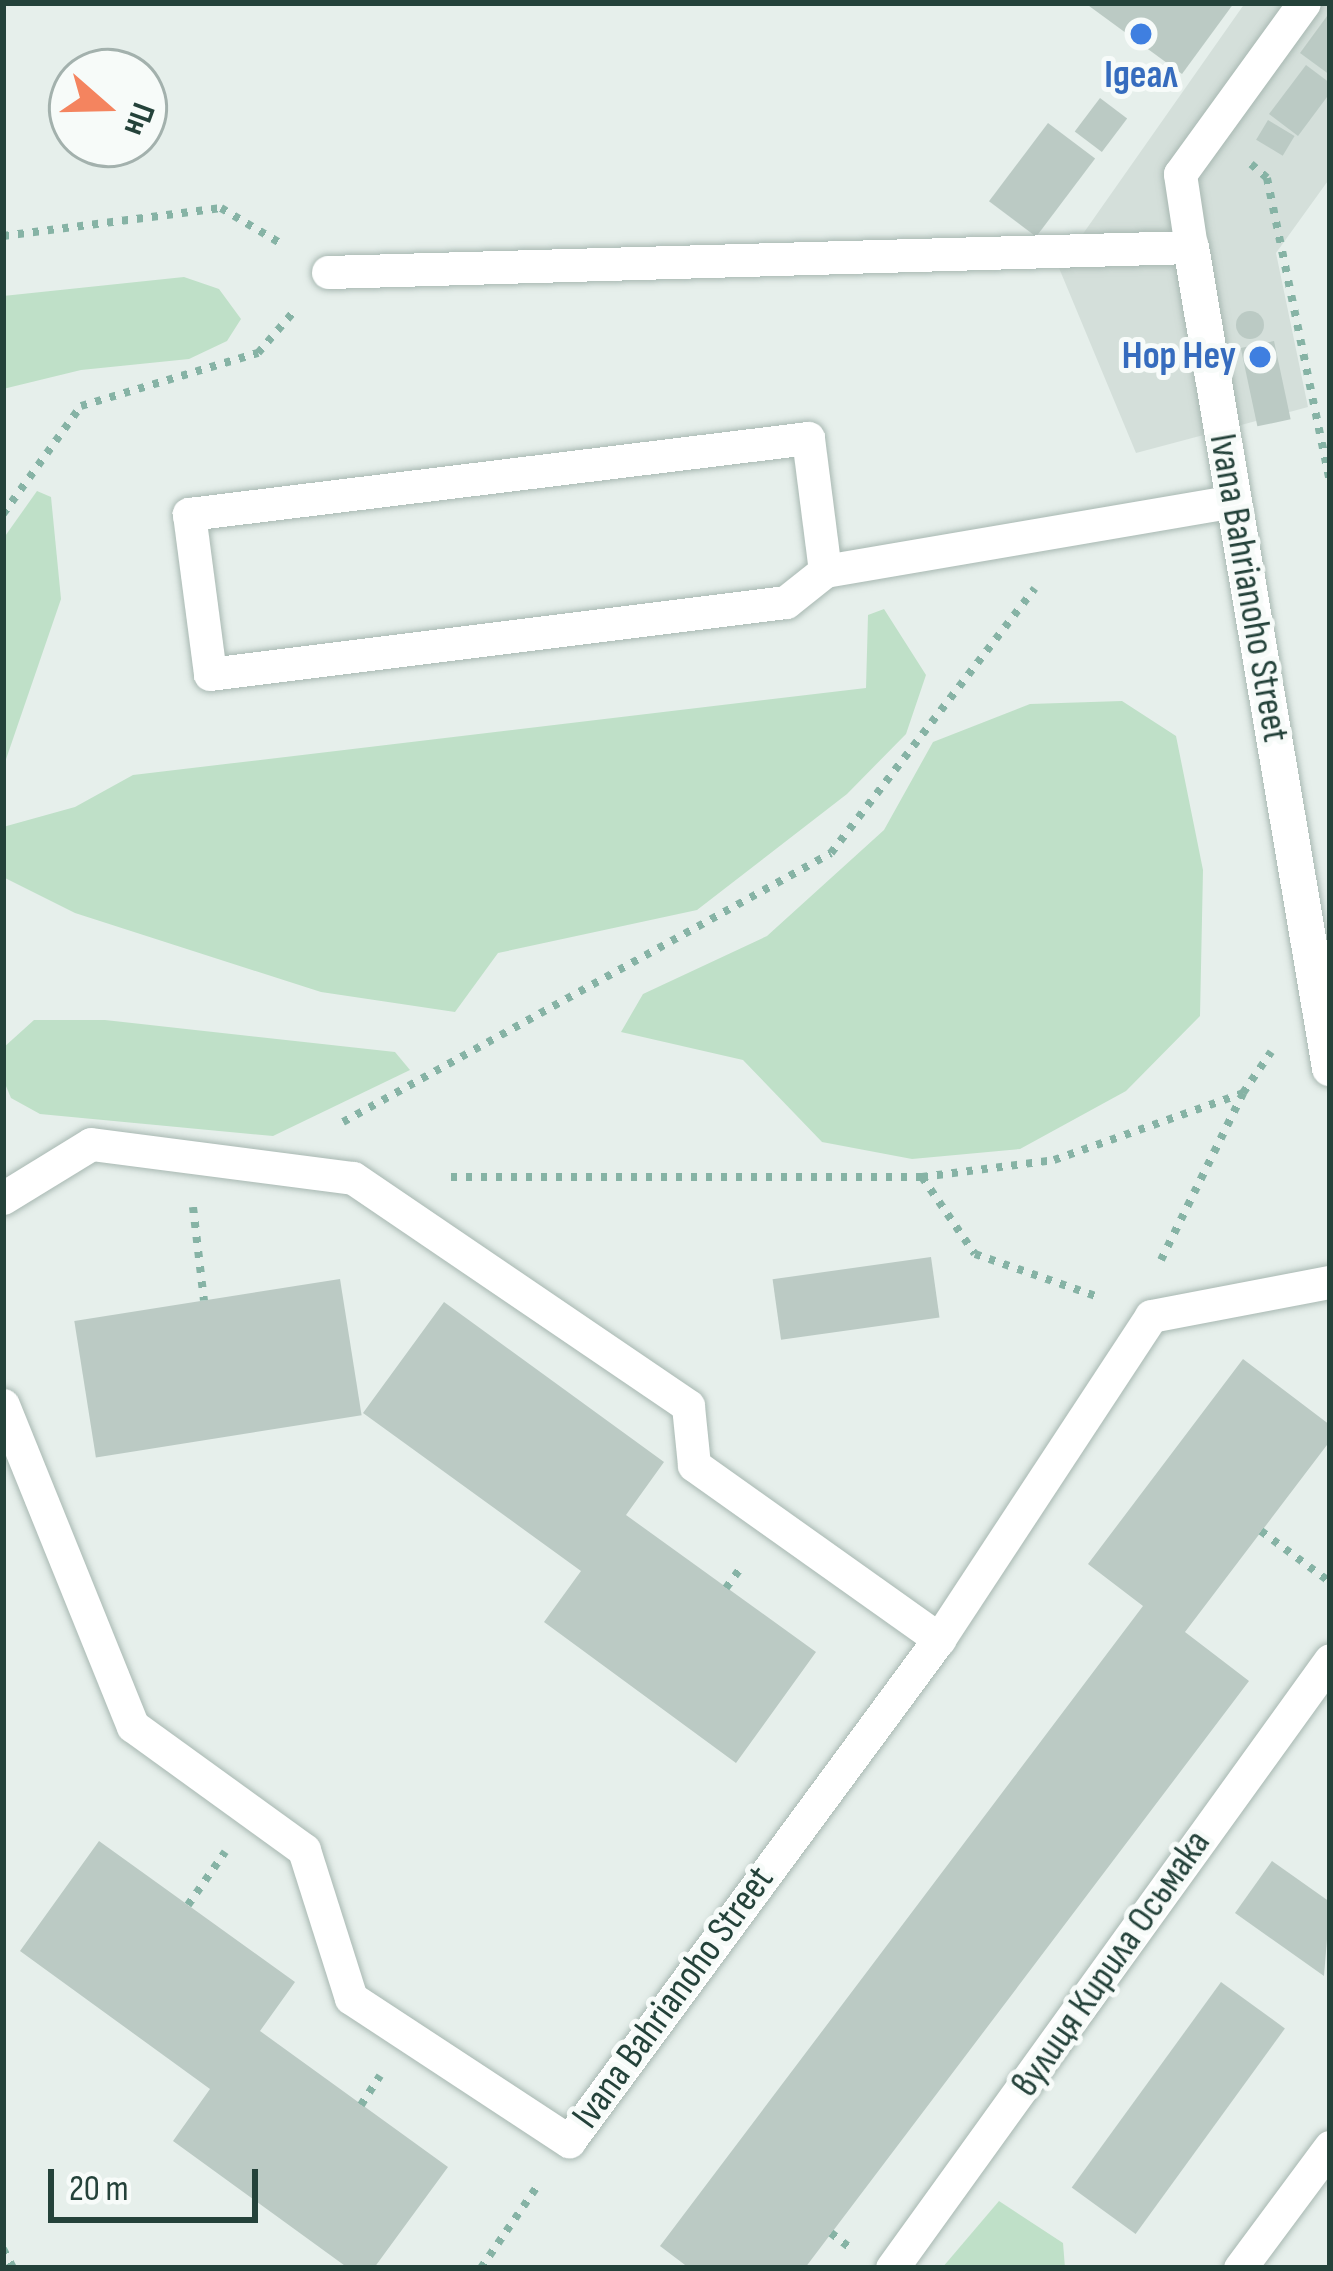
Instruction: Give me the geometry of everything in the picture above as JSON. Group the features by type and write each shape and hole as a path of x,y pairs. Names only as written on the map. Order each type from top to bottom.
{"street":[{"name":"Ivana Bahrianoho Street","path":"1191,247 1330,1068"}],"lane":[{"name":"Ivana Bahrianoho Street","path":"1191,247 1180,175 1304,3"},
{"path":"328,272 1191,247"},
{"path":"825,571 808,438 189,514 210,674 786,602 825,571 1234,501"},
{"path":"3,1198 91,1144 269,1163 353,1178 688,1406 694,1466 939,1639"},
{"path":"1151,1316 1330,1282"},
{"name":"Ivana Bahrianoho Street","path":"3,1406 133,1726 304,1850 351,1999 568,2141 939,1639 1151,1316"},
{"name":"вулиця Кирила Осьмака","path":"892,2268 1330,1660"},
{"path":"1240,2268 1330,2147"}],"path":[{"path":"1215,130 1267,178 1330,482"},
{"path":"3,236 220,208 328,272 258,353 81,406 3,514"},
{"path":"269,1163 832,853 1083,525"},
{"path":"922,1177 974,1254 1151,1316 1154,1274 1243,1093 1316,987"},
{"path":"353,1178 922,1177 1054,1160 1243,1093"},
{"path":"187,1154 204,1300"},
{"path":"1261,1531 1330,1582"},
{"path":"481,2268 568,2141"},
{"path":"3,2249 13,2268"}],"shaded area":[{"path":"1245,3 1330,3 1330,178 1276,253 1308,407 1136,453 1059,268"}],"green space":[{"path":"184,277 219,289 241,319 227,341 189,359 81,370 3,389 3,296"},
{"path":"37,491 51,497 61,599 3,768 3,539"},
{"path":"884,609 926,675 906,734 847,794 697,910 498,953 455,1012 321,992 75,913 3,877 3,827 75,807 133,775 866,688 868,615"},
{"path":"1122,701 1176,736 1203,870 1200,1016 1126,1091 1020,1149 912,1159 822,1142 743,1060 621,1032 643,994 767,936 884,830 933,742 1030,704"},
{"path":"34,1020 105,1020 395,1052 410,1070 273,1136 40,1114 11,1098 3,1079 3,1048"},
{"path":"999,2201 1063,2243 1065,2268 942,2268"}],"building":[{"path":"1085,3 1234,3 1182,74"},
{"path":"1330,12 1330,75 1300,53"},
{"path":"1306,65 1330,83 1330,93 1298,136 1269,114"},
{"path":"1100,98 1127,118 1102,152 1075,132"},
{"path":"1268,120 1295,136 1283,156 1256,140"},
{"path":"1048,123 1095,159 1036,237 989,201"},
{"path":"1250,311 1260,315 1264,325 1260,335 1250,339 1240,335 1236,325 1240,315"},
{"path":"1274,341 1291,419 1257,426 1241,348"},
{"path":"931,1257 939,1317 781,1340 773,1279"},
{"path":"340,1279 362,1415 96,1457 74,1321"},
{"path":"444,1302 664,1462 626,1515 816,1652 736,1763 544,1622 581,1571 363,1413"},
{"path":"1243,1359 1330,1425 1330,1441 1185,1632 1249,1681 805,2268 689,2268 660,2246 1143,1606 1088,1564"},
{"path":"99,1841 295,1982 260,2031 448,2167 374,2268 348,2268 173,2141 210,2089 20,1951"},
{"path":"1272,1861 1330,1902 1324,1976 1235,1913"},
{"path":"1221,1982 1285,2028 1136,2234 1072,2187"}],"place":[{"name":"Ідеал","path":"1141,34"},
{"name":"Hop Hey","path":"1260,357"}]}
